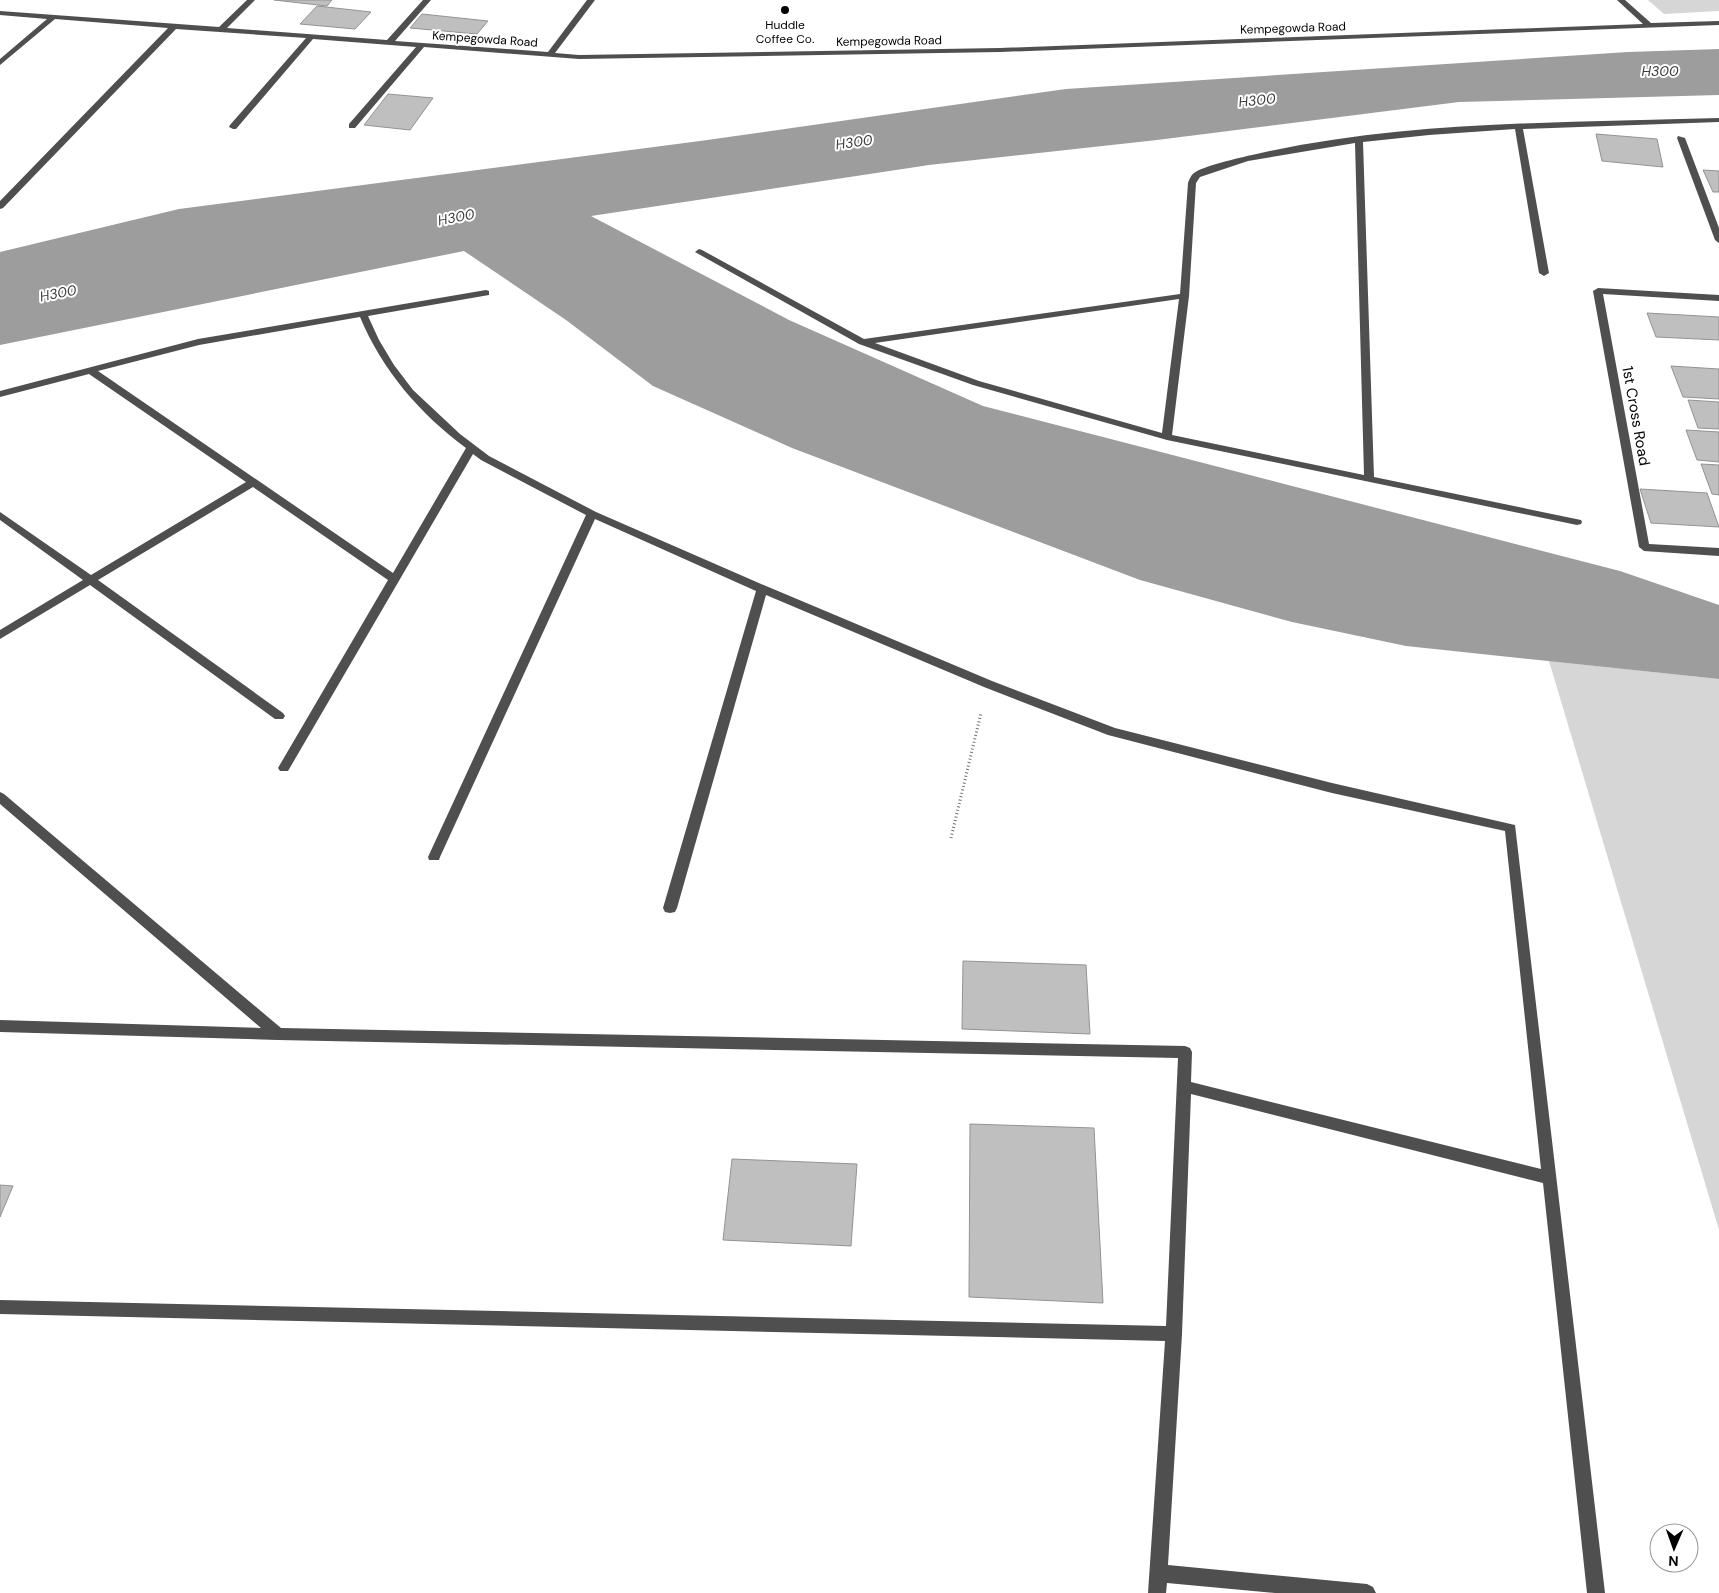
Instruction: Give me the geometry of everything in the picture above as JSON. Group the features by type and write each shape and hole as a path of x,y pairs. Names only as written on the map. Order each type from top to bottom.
{"street":[{"path":"221,30 251,0"},
{"path":"389,43 427,0"},
{"path":"550,55 590,0"},
{"path":"1621,0 1650,26"},
{"name":"Kempegowda Road","path":"0,13 579,57 1000,50 1719,23"},
{"path":"0,63 53,17"},
{"path":"0,206 173,27"},
{"path":"233,127 311,37"},
{"path":"352,126 421,46"},
{"path":"1167,437 1184,296 1192,183 1196,175 1264,154 1359,140 1446,131 1719,120"},
{"path":"1519,128 1544,273"},
{"path":"1681,138 1719,240"},
{"path":"1359,140 1369,479"},
{"path":"699,252 862,342 976,383 1167,437 1577,522"},
{"name":"1st Cross Road","path":"1719,298 1598,291 1644,547 1719,552"},
{"path":"0,394 198,342 486,293"},
{"path":"862,342 1184,296"},
{"path":"363,314 382,353 410,392 432,414 484,458 592,514 762,589 988,684 1112,732 1323,786 1510,828 1596,1593"},
{"path":"90,370 394,580"},
{"path":"284,768 471,448"},
{"path":"0,635 252,482"},
{"path":"434,857 592,514"},
{"path":"0,515 279,716"},
{"path":"670,908 762,589"},
{"path":"0,797 278,1034"},
{"path":"0,1026 278,1034 1185,1052 1174,1334 1157,1593"},
{"path":"1184,1086 1550,1178"},
{"path":"0,1307 1174,1334"},
{"path":"1158,1573 1367,1593"}],"path":[{"path":"951,838 988,684"}],"shaded area":[{"path":"1648,0 1719,0 1719,11 1664,14"},
{"path":"1549,661 1719,679 1719,1230"}],"water":[{"name":"H300","path":"1719,49 1719,95 1459,102 1157,140 929,165 591,216 789,320 983,406 1620,571 1719,605 1719,679 1406,646 1292,622 1140,580 792,448 653,386 566,320 464,251 0,345 0,252 179,209 700,141 1066,89 1628,52"}],"building":[{"path":"274,0 332,0 327,6"},
{"path":"317,6 371,12 355,29 300,24"},
{"path":"422,14 488,21 477,34 410,28"},
{"path":"388,94 433,98 410,130 364,125"},
{"path":"1596,134 1657,139 1663,167 1602,161"},
{"path":"1703,170 1719,171 1719,192 1713,192"},
{"path":"1647,313 1719,317 1719,340 1656,337"},
{"path":"1671,366 1719,369 1719,399 1683,397"},
{"path":"1688,400 1719,402 1719,429 1698,428"},
{"path":"1686,430 1719,432 1719,462 1697,460"},
{"path":"1701,464 1719,465 1719,495 1712,494"},
{"path":"1640,489 1707,493 1719,527 1651,523"},
{"path":"963,961 1086,965 1090,1034 962,1029"},
{"path":"970,1124 1094,1128 1103,1303 969,1297"},
{"path":"732,1159 857,1164 851,1246 723,1240"},
{"path":"0,1185 13,1186 0,1217"}],"place":[{"name":"Huddle Coffee Co.","path":"785,10"}]}
